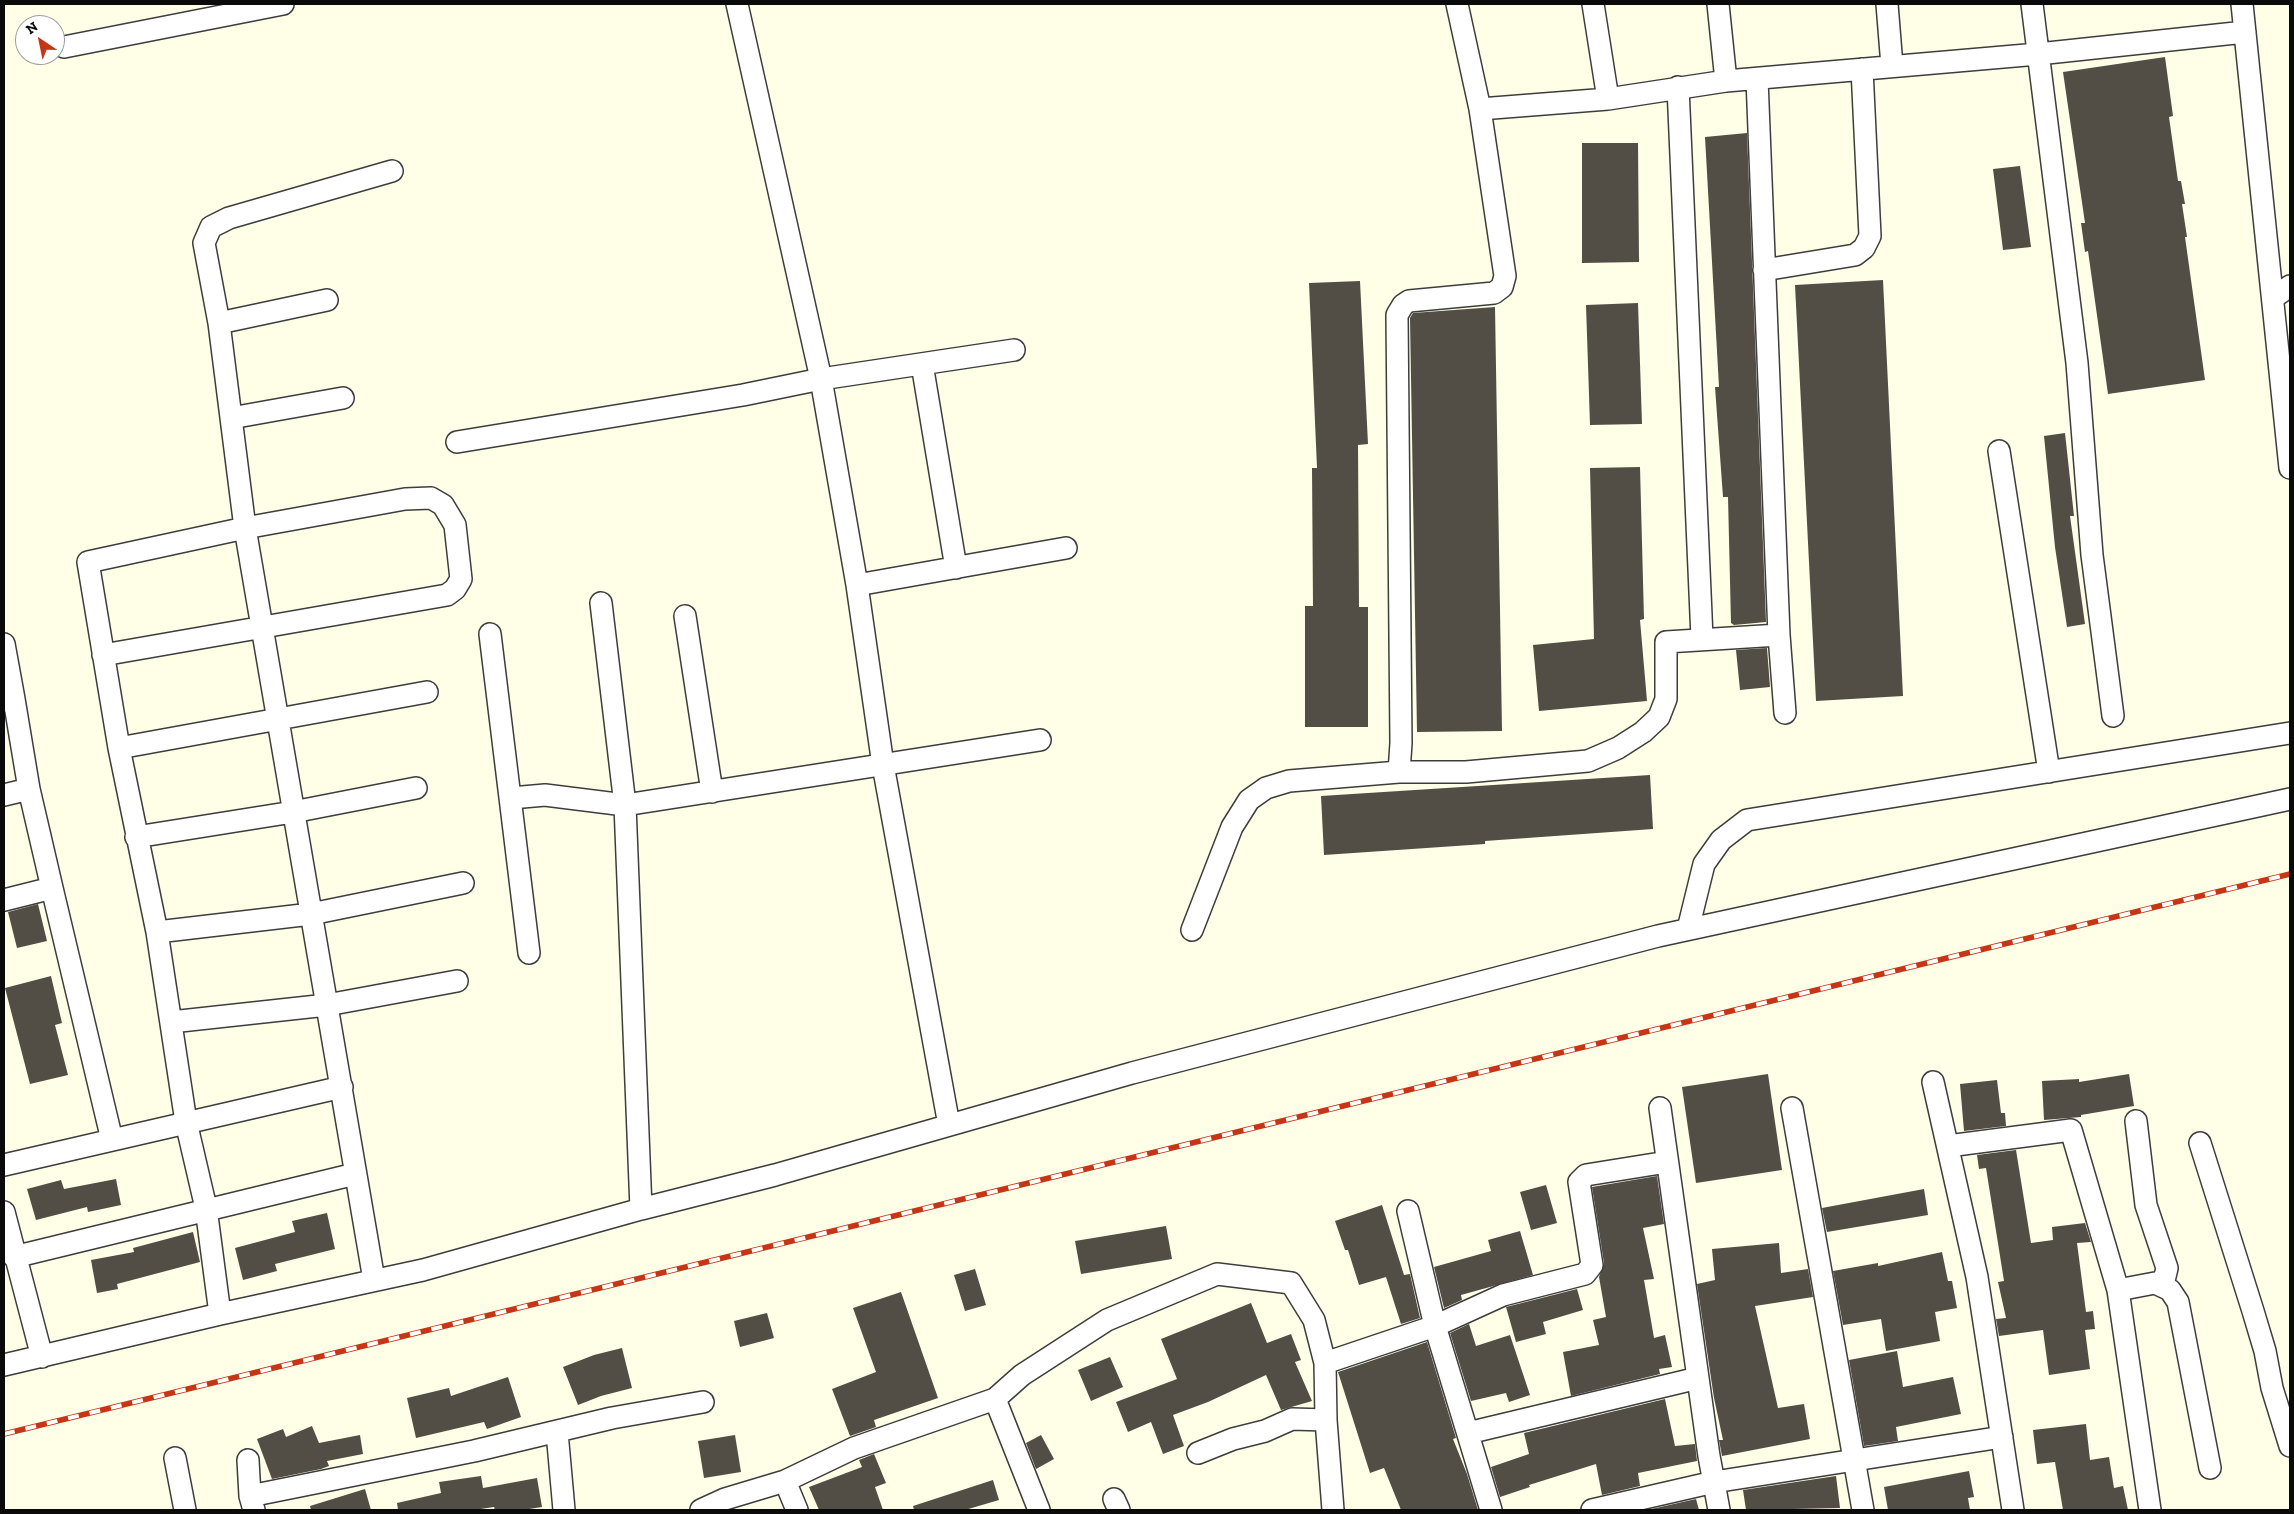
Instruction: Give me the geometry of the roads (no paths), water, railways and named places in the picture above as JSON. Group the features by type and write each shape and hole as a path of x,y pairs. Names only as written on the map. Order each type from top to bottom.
{"street":[{"path":"65,47 283,4"},
{"path":"737,4 821,379 856,586 883,765 949,1125"},
{"path":"1399,772 1401,743 1397,315 1409,301 1494,293 1502,287 1505,276 1480,108 1457,4"},
{"path":"1593,4 1608,99"},
{"path":"1718,4 1726,81"},
{"path":"1887,4 1892,66"},
{"path":"2032,4 2076,363 2092,555 2113,716"},
{"path":"2242,4 2290,468"},
{"path":"1480,108 1608,99 1726,81 2038,54 2245,32"},
{"path":"1764,270 1855,255 1864,248 1870,236 1862,69"},
{"path":"1757,79 1779,635 1785,713"},
{"path":"1678,87 1702,638"},
{"path":"374,1280 245,528 219,323 204,243 211,227 229,218 392,171"},
{"path":"2273,298 2290,286"},
{"path":"219,323 327,300"},
{"path":"457,442 743,395 821,379 1014,350"},
{"path":"922,364 956,568"},
{"path":"231,418 343,398"},
{"path":"1999,451 2049,772"},
{"path":"104,655 447,595 455,589 461,579 455,525 443,505 431,498 405,499 245,528 88,562 119,748 157,932 186,1122 206,1208 220,1314"},
{"path":"856,586 1066,548"},
{"path":"601,603 625,805 642,1208"},
{"path":"685,616 712,792"},
{"path":"490,634 529,953"},
{"path":"1192,930 1232,827 1249,800 1266,788 1289,781 1399,772 1466,772 1588,761 1618,748 1643,732 1659,717 1666,699 1666,642 1702,638 1779,635"},
{"path":"4,644 9,700 112,1140"},
{"path":"119,748 427,692"},
{"path":"1688,929 1704,864 1721,840 1747,820 2290,733"},
{"path":"510,798 545,795 625,805 1040,740"},
{"path":"136,837 293,812 416,788"},
{"path":"4,795 29,789"},
{"path":"4,1365 220,1314 423,1270 642,1208 775,1175 1141,1071 1688,929 2290,799"},
{"path":"157,932 311,914 464,883"},
{"path":"4,900 52,888"},
{"path":"170,1022 326,1005 457,981"},
{"path":"1933,1082 1977,1277 2013,1510"},
{"path":"4,1165 342,1087"},
{"path":"1660,1108 1698,1378 1719,1510"},
{"path":"1792,1108 1863,1510"},
{"path":"2136,1121 2146,1205 2167,1268 2163,1285"},
{"path":"1948,1146 2071,1130 2118,1290 2150,1510"},
{"path":"2200,1143 2253,1311 2272,1388 2290,1446"},
{"path":"1325,1363 1434,1326 1504,1296 1585,1274 1592,1265 1579,1182 1586,1175 1667,1162"},
{"path":"14,1257 206,1208 355,1174"},
{"path":"4,1212 14,1257 42,1357"},
{"path":"1408,1212 1434,1326 1491,1510"},
{"path":"701,1510 725,1499 785,1480 854,1448 995,1400 1022,1375 1107,1320 1217,1274 1291,1283 1314,1320 1325,1363 1326,1420 1332,1510"},
{"path":"2118,1290 2155,1283 2163,1285 2170,1290 2178,1302 2210,1468"},
{"path":"1468,1433 1698,1378"},
{"path":"995,1400 1039,1510"},
{"path":"248,1460 252,1503 612,1418 703,1402"},
{"path":"1198,1453 1233,1439 1265,1431 1292,1418 1326,1420"},
{"path":"557,1432 564,1510"},
{"path":"1598,1510 1714,1482 2002,1437"},
{"path":"175,1458 185,1510"},
{"path":"785,1480 797,1510"}],"railway":[{"path":"4,1434 2290,874"}]}
